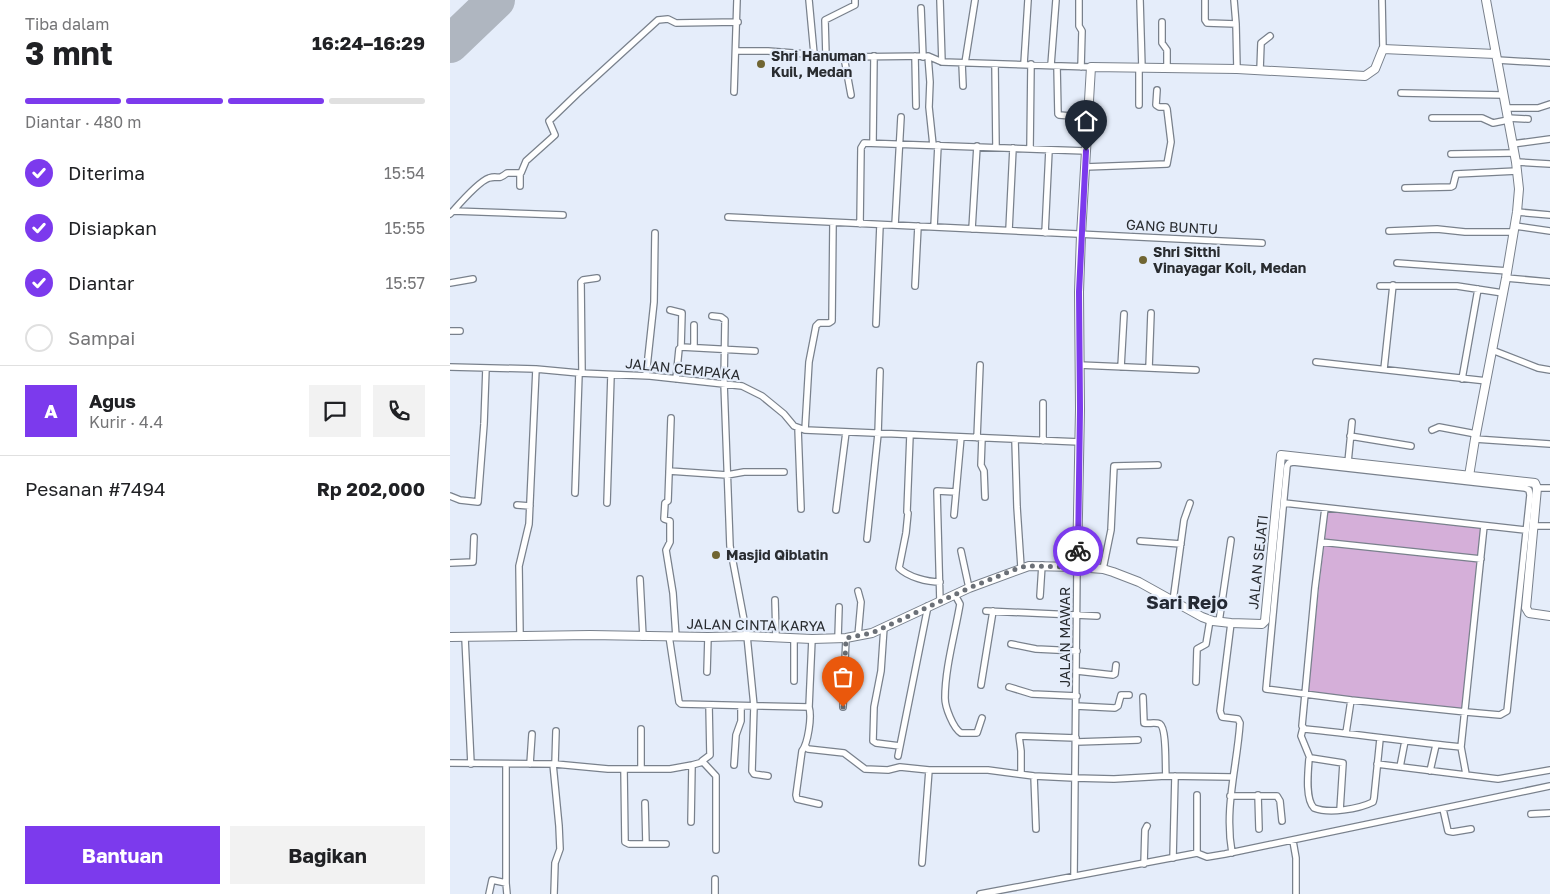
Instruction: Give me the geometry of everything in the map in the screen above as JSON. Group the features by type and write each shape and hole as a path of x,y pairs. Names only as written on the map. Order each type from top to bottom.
{"street":[{"path":"734,92 738,22 737,0"},
{"path":"809,0 814,54"},
{"path":"826,56 826,20 854,5 855,0"},
{"path":"940,0 942,62"},
{"path":"963,86 964,63 975,0"},
{"path":"1028,0 1027,64 1030,149"},
{"path":"1056,0 1054,66 1058,114 1071,116"},
{"path":"1079,0 1079,26 1082,31 1081,67"},
{"path":"1139,105 1141,68 1140,0"},
{"path":"1204,0 1205,20 1207,23 1236,24"},
{"path":"1234,0 1237,69"},
{"path":"736,50 844,57 925,56 942,62 964,63 1167,69 1237,69 1365,76 1375,69 1383,49 1382,0"},
{"path":"1469,476 1518,212 1519,189 1486,0"},
{"path":"921,8 925,56 930,82 929,107 936,145 934,227"},
{"path":"520,186 520,174 526,161 555,135 550,121 654,23 662,19 676,23 738,22"},
{"path":"1162,22 1162,43 1167,50 1167,69"},
{"path":"1260,70 1261,43 1270,36"},
{"path":"1383,49 1550,63"},
{"path":"873,142 874,56"},
{"path":"915,56 916,106"},
{"path":"844,57 851,96"},
{"path":"995,64 996,147"},
{"name":"JALAN MAWAR","path":"1074,876 1081,234 1091,67"},
{"path":"1085,167 1167,164 1171,142 1167,108 1166,106 1157,106 1157,90"},
{"path":"1401,93 1503,95"},
{"path":"1506,108 1538,108 1550,104"},
{"path":"895,225 901,117"},
{"path":"1432,118 1482,118 1493,123 1508,119 1528,119"},
{"path":"1512,144 1550,139"},
{"path":"860,224 862,144 873,142 1086,151"},
{"path":"972,229 977,146"},
{"path":"1008,230 1013,148"},
{"path":"1045,232 1049,150"},
{"path":"1451,154 1515,158 1550,164"},
{"path":"1404,188 1451,187 1453,186 1456,174 1517,171"},
{"path":"451,212 488,179 501,178 507,173 520,174"},
{"path":"451,212 563,215"},
{"path":"1518,212 1550,215"},
{"name":"GANG BUNTU","path":"728,217 1262,243"},
{"path":"805,430 808,362 816,326 819,323 829,323 832,321 833,223"},
{"path":"876,324 880,225"},
{"path":"915,286 918,226"},
{"path":"1389,231 1437,229 1465,232 1514,229 1550,231"},
{"path":"646,376 654,302 655,233"},
{"path":"1397,262 1507,274 1550,282"},
{"path":"574,493 581,373 581,282 597,278"},
{"path":"450,283 473,279"},
{"path":"1384,369 1393,285"},
{"path":"1380,286 1448,286 1503,293"},
{"path":"1462,378 1478,289"},
{"path":"670,310 682,313 681,347 678,349 676,379"},
{"path":"1149,368 1151,313"},
{"path":"1121,367 1124,314"},
{"path":"712,316 721,317 725,320 723,348 730,546 747,636 754,706 752,771 754,774 768,776"},
{"path":"694,325 694,347"},
{"path":"450,331 460,331"},
{"path":"681,347 754,351"},
{"path":"1492,350 1538,368 1550,370"},
{"path":"1316,362 1487,382"},
{"path":"980,365 979,438 981,465 984,471 985,498"},
{"path":"1079,365 1196,370"},
{"name":"JALAN CEMPAKA","path":"450,367 536,369 646,376 742,386 762,396 798,428 805,430 1080,442"},
{"path":"450,496 460,500 478,502 486,368"},
{"path":"520,636 519,566 529,524 536,369"},
{"path":"868,539 878,434 880,371"},
{"path":"607,502 611,374"},
{"path":"1042,403 1043,441"},
{"path":"671,418 668,501 665,503 664,519 670,522 670,542 666,550 673,593 673,636 679,702 684,705 809,707"},
{"path":"1352,422 1348,462 1534,482 1537,485 1535,526 1526,608 1529,613 1550,616"},
{"path":"1432,430 1439,427 1475,436 1550,444"},
{"path":"798,428 801,509"},
{"path":"836,510 846,432"},
{"path":"910,435 908,524 899,568 916,577 940,582"},
{"path":"1350,436 1411,446"},
{"path":"954,515 961,437"},
{"path":"1015,440 1021,567"},
{"name":"JALAN SEJATI","path":"1077,567 1102,569 1140,582 1210,620 1262,624 1265,621 1281,455 1348,462"},
{"path":"1291,462 1527,489 1530,495 1525,530 1507,711 1500,715 1466,712 1305,695 1268,690 1266,687 1287,466 1291,462"},
{"path":"1102,569 1111,530 1114,466 1158,465"},
{"path":"669,472 727,474 784,472"},
{"path":"1537,488 1550,488"},
{"path":"940,602 937,492 956,492"},
{"path":"1173,600 1184,520 1190,502"},
{"path":"1284,503 1525,530"},
{"path":"517,505 530,506"},
{"path":"1325,508 1301,736 1310,758 1308,780 1312,806 1316,809 1328,811 1373,802 1380,739"},
{"path":"1466,774 1461,747 1484,526"},
{"path":"1535,526 1550,526"},
{"path":"450,563 474,562 474,537"},
{"path":"1219,622 1231,540"},
{"path":"1140,541 1181,544"},
{"path":"1321,542 1481,559"},
{"path":"961,550 969,588"},
{"path":"1040,596 1042,566"},
{"name":"JALAN CINTA KARYA","path":"450,637 590,635 846,638 872,633 928,606 1021,567 1077,567"},
{"path":"640,579 643,637"},
{"path":"858,591 861,602 858,636"},
{"path":"955,595 960,604 948,671 945,701 953,724 961,733 977,733 982,718"},
{"path":"775,600 776,637"},
{"path":"898,756 928,606"},
{"path":"838,638 839,607"},
{"path":"981,685 990,611 1098,616"},
{"path":"1196,682 1198,649 1206,644 1210,620"},
{"path":"1231,623 1220,711 1222,717 1238,719 1240,723 1230,796 1228,831 1232,853"},
{"path":"884,627 881,671 874,707 873,741 900,746"},
{"path":"708,637 708,672"},
{"path":"465,638 471,764"},
{"path":"794,638 794,681"},
{"path":"843,707 846,638"},
{"path":"812,639 809,707 811,715 805,746 802,751 796,795 798,799 819,804"},
{"path":"1012,644 1029,648 1077,651"},
{"path":"1077,671 1113,675 1115,674 1116,665"},
{"path":"1009,687 1032,694 1077,696"},
{"path":"1076,706 1115,708 1118,706 1121,696 1129,695"},
{"path":"1143,697 1144,723 1162,726 1165,738 1166,776"},
{"path":"1346,733 1351,700"},
{"path":"450,763 554,764 608,769 670,769 692,765 710,756 709,705"},
{"path":"734,765 736,736 741,721 741,706"},
{"path":"1302,728 1380,739 1461,747"},
{"path":"641,729 641,769"},
{"path":"554,894 555,863 560,849 554,764 556,731"},
{"path":"530,764 532,734"},
{"path":"1021,774 1022,751 1019,736 1076,740 1138,740"},
{"path":"1400,767 1405,741"},
{"path":"1430,771 1436,745"},
{"path":"805,746 808,749 844,753 865,769 888,770 900,767 929,770 988,770 1034,776 1114,779 1166,776 1232,776"},
{"path":"1310,758 1343,764 1340,810"},
{"path":"702,761 716,776 716,850"},
{"path":"506,764 506,883 508,894"},
{"path":"1377,764 1503,779 1550,770"},
{"path":"691,822 692,765"},
{"path":"624,769 625,842 629,844 666,844"},
{"path":"922,863 929,770"},
{"path":"1034,776 1036,829"},
{"path":"1173,858 1175,776"},
{"path":"980,894 1196,853 1208,858 1550,786"},
{"path":"1196,853 1197,795"},
{"path":"1230,796 1258,795 1278,797 1282,821"},
{"path":"1258,795 1259,829"},
{"path":"645,803 646,844"},
{"path":"1443,809 1448,831 1471,829"},
{"path":"1531,814 1550,813"},
{"path":"1144,864 1145,830 1147,826"},
{"path":"1293,841 1296,858 1296,894"},
{"path":"715,878 716,894"},
{"path":"489,894 492,880 506,883"}],"shaded area":[{"path":"1328,510 1482,527 1462,709 1307,692"}],"runway":[{"path":"450,44 496,0"}],"way so far":[{"path":"843,707 846,638 872,633 928,606 1021,567 1077,567 1078,551"}],"place":[{"name":"Shri Hanuman Kuil, Medan","path":"761,64"},
{"name":"Shri Sitthi Vinayagar Koil, Medan","path":"1143,260"},
{"name":"Masjid Qiblatin","path":"716,555"}],"district":[{"name":"Sari Rejo","path":"1187,602"}],"route":[{"path":"1078,551 1079,292 1086,151"}]}
